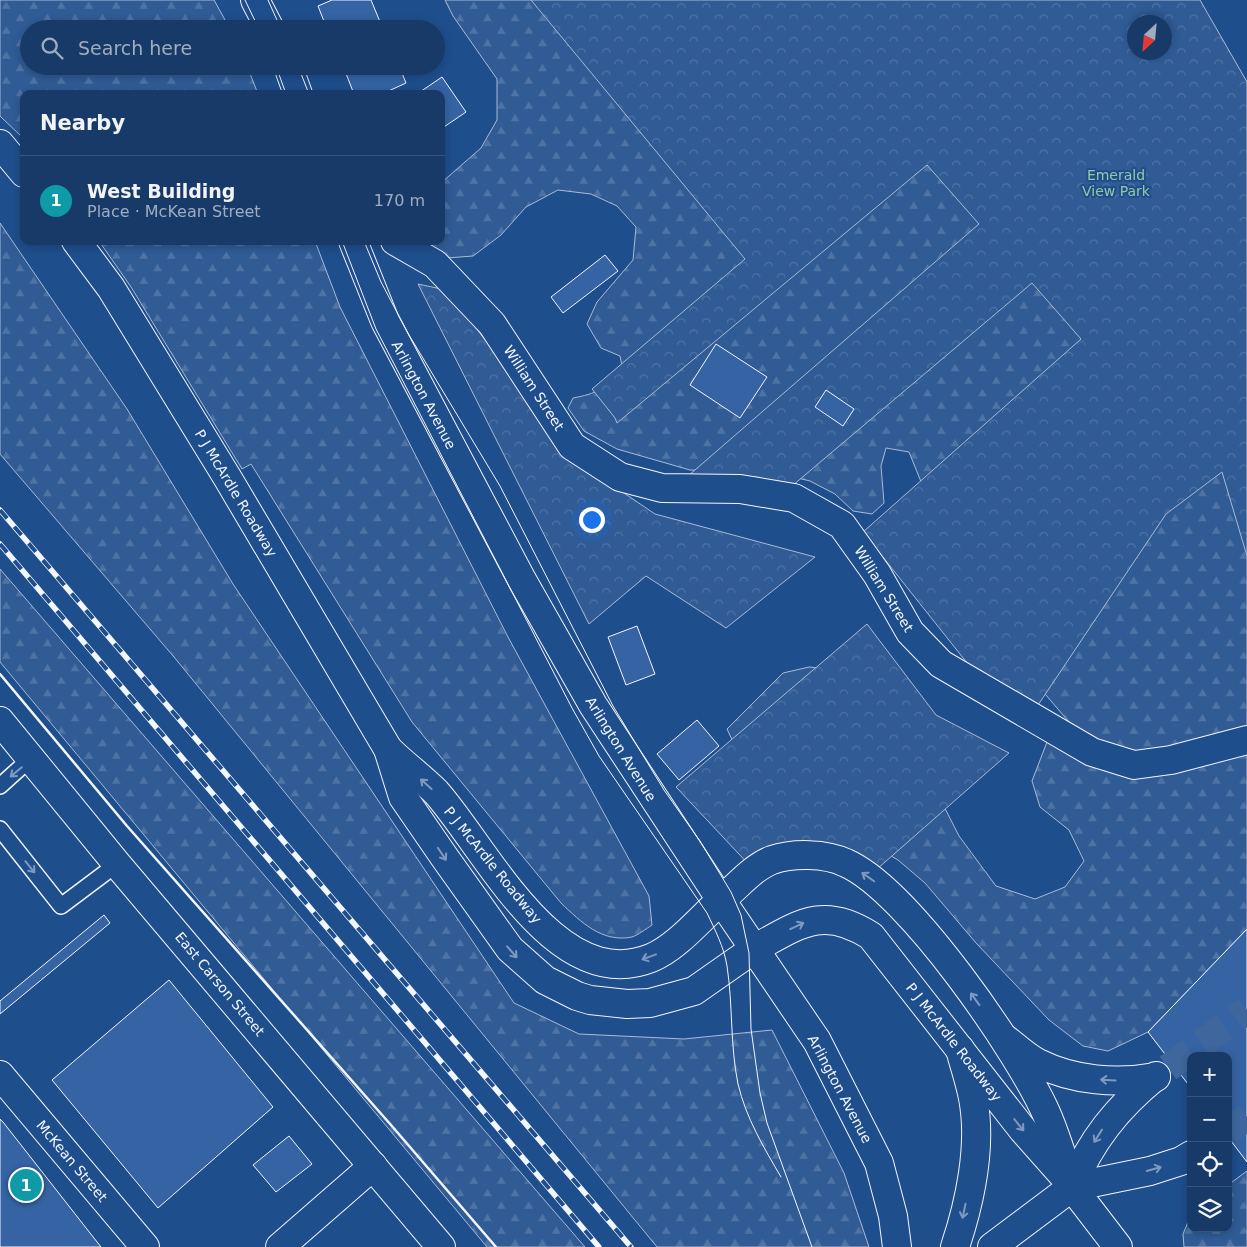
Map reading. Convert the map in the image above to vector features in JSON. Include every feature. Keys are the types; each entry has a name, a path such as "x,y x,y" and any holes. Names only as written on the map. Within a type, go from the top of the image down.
{"main road":[{"path":"255,0 265,20"},
{"path":"291,75 297,90"},
{"path":"0,144 20,168"},
{"name":"P J McArdle Roadway","path":"79,245 111,288 227,477 388,749 403,797 510,949 545,980 590,1000 627,1004 665,1000 694,991 754,949 811,920 826,918 851,924 872,936 1023,1130 1072,1187 1118,1247"},
{"name":"Arlington Avenue","path":"355,245 385,321 522,580 593,705 816,1041 879,1163 894,1216 897,1247"},
{"name":"William Street","path":"403,245 434,264 492,324 572,446 620,477 662,488 740,488 794,498 842,525 877,574 910,632 941,664 1092,752 1134,765 1171,760 1247,740"},
{"name":"East Carson Street","path":"0,720 117,864 441,1247"},
{"name":"P J McArdle Roadway","path":"388,749 435,792 522,905 549,934 571,950 613,962 639,961 662,952 763,864 773,860 804,855 846,863 876,883 900,905 948,961 1004,1038"},
{"path":"1004,1038 1037,1063 1068,1074 1100,1080 1131,1081 1162,1072 1130,1097 1101,1130 1083,1161 1072,1187"},
{"path":"1004,1038 1047,1114 1072,1187"},
{"path":"955,1247 972,1174 976,1132 973,1099 960,1049"},
{"name":"McKean Street","path":"0,1075 145,1247"},
{"path":"1001,1241 1072,1187 1150,1171 1187,1157"},
{"path":"280,1247 373,1166"}],"lane":[{"path":"0,786 31,758"},
{"path":"0,829 62,906 117,864"}],"green space":[{"path":"0,0 214,0 225,20 20,20 20,75 251,75 256,90 20,90 20,135 0,116"},
{"path":"445,0 1196,0 1247,82 1247,929 1148,1032 1108,1051 1083,1046 1049,1020 976,943 925,883 898,860 854,835 742,761 727,729 783,673 809,667 850,671 926,771 959,836 996,886 1035,899 1065,887 1084,861 1069,830 1040,807 1032,781 1047,742 1069,722 1028,674 930,504 909,452 886,448 881,466 884,503 872,514 853,511 835,494 810,481 777,473 690,470 617,449 584,431 568,408 573,398 607,386 623,371 620,356 601,348 587,324 597,302 633,260 636,227 617,206 591,194 558,190 526,207 501,235 473,256 447,258 427,245 445,245 445,180 481,148 497,120 497,79 453,16"},
{"name":"Emerald View Park","path":"531,0 1200,0 1247,82 1247,556 1222,472 1166,514 1034,711 983,683 863,532 1081,339 1032,283 779,497 688,476 979,224 927,165 617,423 592,389 745,259"},
{"path":"0,223 127,409 233,584 514,1003 579,1034 684,1039 772,1030 844,1173 869,1247 657,1247 174,657 0,454"},
{"path":"102,245 317,245 340,307 508,637 649,896 652,925 632,937 621,938 602,934 584,924 561,903 412,722 251,464 242,469 131,287"},
{"path":"418,284 446,290 568,445 593,472 655,514 815,557 726,628 646,576 589,624"},
{"path":"0,569 585,1247 487,1247 0,662"},
{"path":"867,624 936,715 1009,753 868,877 815,864 753,869 676,787"},
{"path":"1247,1171 1247,1247 1184,1247 1183,1234 1187,1224 1187,1232 1232,1232 1232,1182"}],"building":[{"path":"332,0 371,0 379,20 323,20 318,6"},
{"path":"347,75 403,75 406,83 391,90 352,90"},
{"path":"442,77 466,112 445,126 445,90 423,90"},
{"path":"605,255 618,271 563,313 551,297"},
{"path":"716,344 767,377 740,418 690,385"},
{"path":"826,390 854,409 843,426 815,407"},
{"path":"637,626 655,674 626,685 608,637"},
{"path":"697,720 719,746 679,780 657,754"},
{"path":"104,915 110,923 0,1014 0,1001"},
{"path":"1247,929 1247,1162 1232,1142 1232,1052 1187,1052 1187,1083 1148,1032"},
{"path":"169,980 273,1107 158,1208 52,1080"},
{"path":"0,1119 3,1122 101,1247 0,1247"},
{"path":"289,1136 312,1164 276,1192 253,1165"}],"tunnel":[{"path":"1168,1068 1247,1010"},
{"path":"1232,1127 1247,1117"}],"tram line":[{"path":"245,0 255,20"},
{"path":"268,0 277,20"},
{"path":"279,75 285,90"},
{"path":"302,75 307,90"},
{"path":"344,245 376,329 572,708 599,756 707,913 726,959 735,1069 741,1097 762,1144 781,1177"},
{"path":"366,245 381,282 409,335 500,486 613,706 664,790 700,841 731,892 741,915 749,953 751,1029 760,1093 767,1123 812,1247"}],"railway":[{"path":"0,510 631,1247"},
{"path":"0,544 599,1247"}],"wall":[{"path":"0,674 127,826 496,1247"}],"place":[{"name":"West Building","path":"26,1185"}]}
